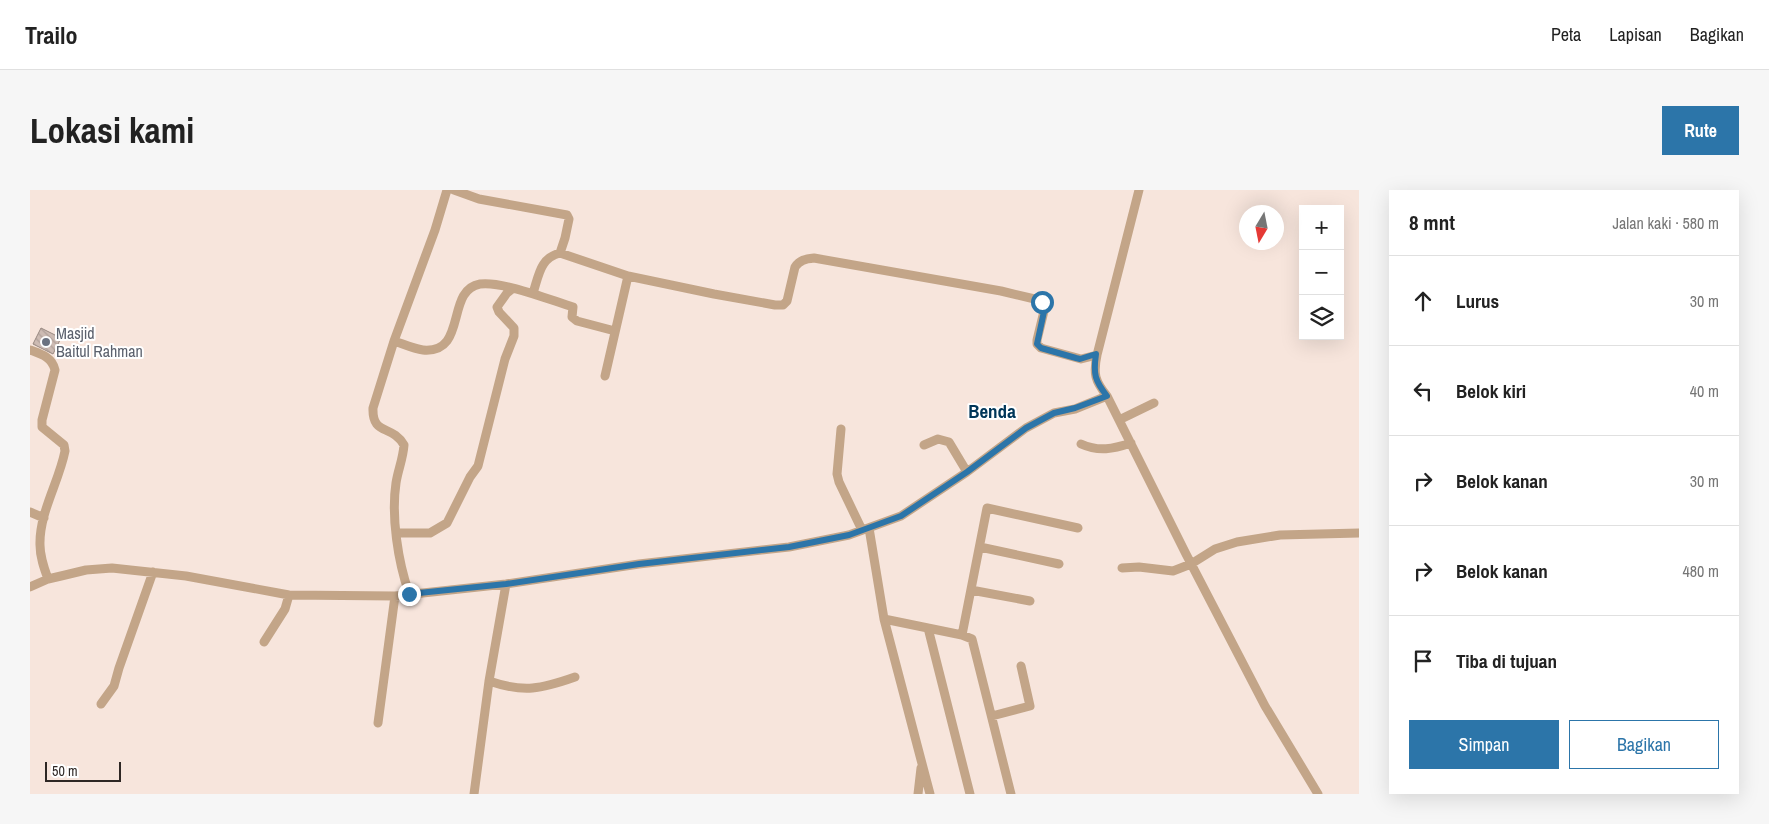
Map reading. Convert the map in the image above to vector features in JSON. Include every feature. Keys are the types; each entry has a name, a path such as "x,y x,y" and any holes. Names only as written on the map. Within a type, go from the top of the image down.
{"street":[{"path":"409,594 400,562 396,533 396,484 404,445 395,435 376,424 373,419 373,408 394,341 435,230 447,190"},
{"path":"454,190 479,199 567,216 569,218 560,253"},
{"path":"1139,190 1096,354 1094,371 1098,384 1120,420 1191,564 1265,706 1318,794"},
{"path":"532,293 544,261 550,256 560,253 628,276 714,294 783,305 787,301 795,267 803,260 814,258 1001,291 1039,300 1045,307 1037,340 1038,346 1044,350 1080,359 1096,354"},
{"path":"605,376 628,276"},
{"path":"394,341 423,350 438,348 446,343 453,332 458,306 468,291 478,284 489,284 532,293 573,307 572,317 577,321 615,331"},
{"path":"396,533 430,533 447,523 478,466 505,359 514,336 514,328 498,312 497,307 512,289"},
{"path":"30,350 45,356 54,366 55,370 42,420 42,427 64,445 65,452 44,518 40,543 41,560 48,579"},
{"path":"30,587 48,579 86,570 112,568 186,576 289,595 395,596 506,584 639,564 789,547 849,535 901,516 967,472 1026,428 1054,413 1075,408 1107,396"},
{"path":"1120,420 1154,403"},
{"path":"841,429 837,474 839,482 866,529 884,620 930,794"},
{"path":"924,444 938,439 949,442 967,472"},
{"path":"1081,444 1089,448 1108,450 1131,443"},
{"path":"962,635 987,508 1078,528"},
{"path":"30,512 44,518"},
{"path":"1122,568 1139,567 1173,571 1191,564 1215,549 1237,542 1280,535 1359,533"},
{"path":"980,547 1059,564"},
{"path":"101,704 114,686 153,572"},
{"path":"474,794 489,681 506,584"},
{"path":"971,590 1030,602"},
{"path":"264,642 285,609 289,595"},
{"path":"378,723 395,596"},
{"path":"884,620 962,635 972,640 1011,794"},
{"path":"928,628 970,794"},
{"path":"992,716 1030,706 1021,666"},
{"path":"489,681 503,686 532,689 547,687 575,677"},
{"path":"918,794 922,763"}],"building":[{"name":"Masjid Baitul Rahman","path":"41,328 61,338 53,354 33,344"}],"place":[{"name":"Masjid Baitul Rahman","path":"46,342"}],"district":[{"name":"Benda","path":"992,411"}],"route":[{"path":"409,594 506,584 639,564 789,547 849,535 901,516 967,472 1026,428 1054,413 1075,408 1107,396 1098,384 1094,371 1096,354 1080,359 1041,348 1037,344 1045,307 1042,302"}]}
